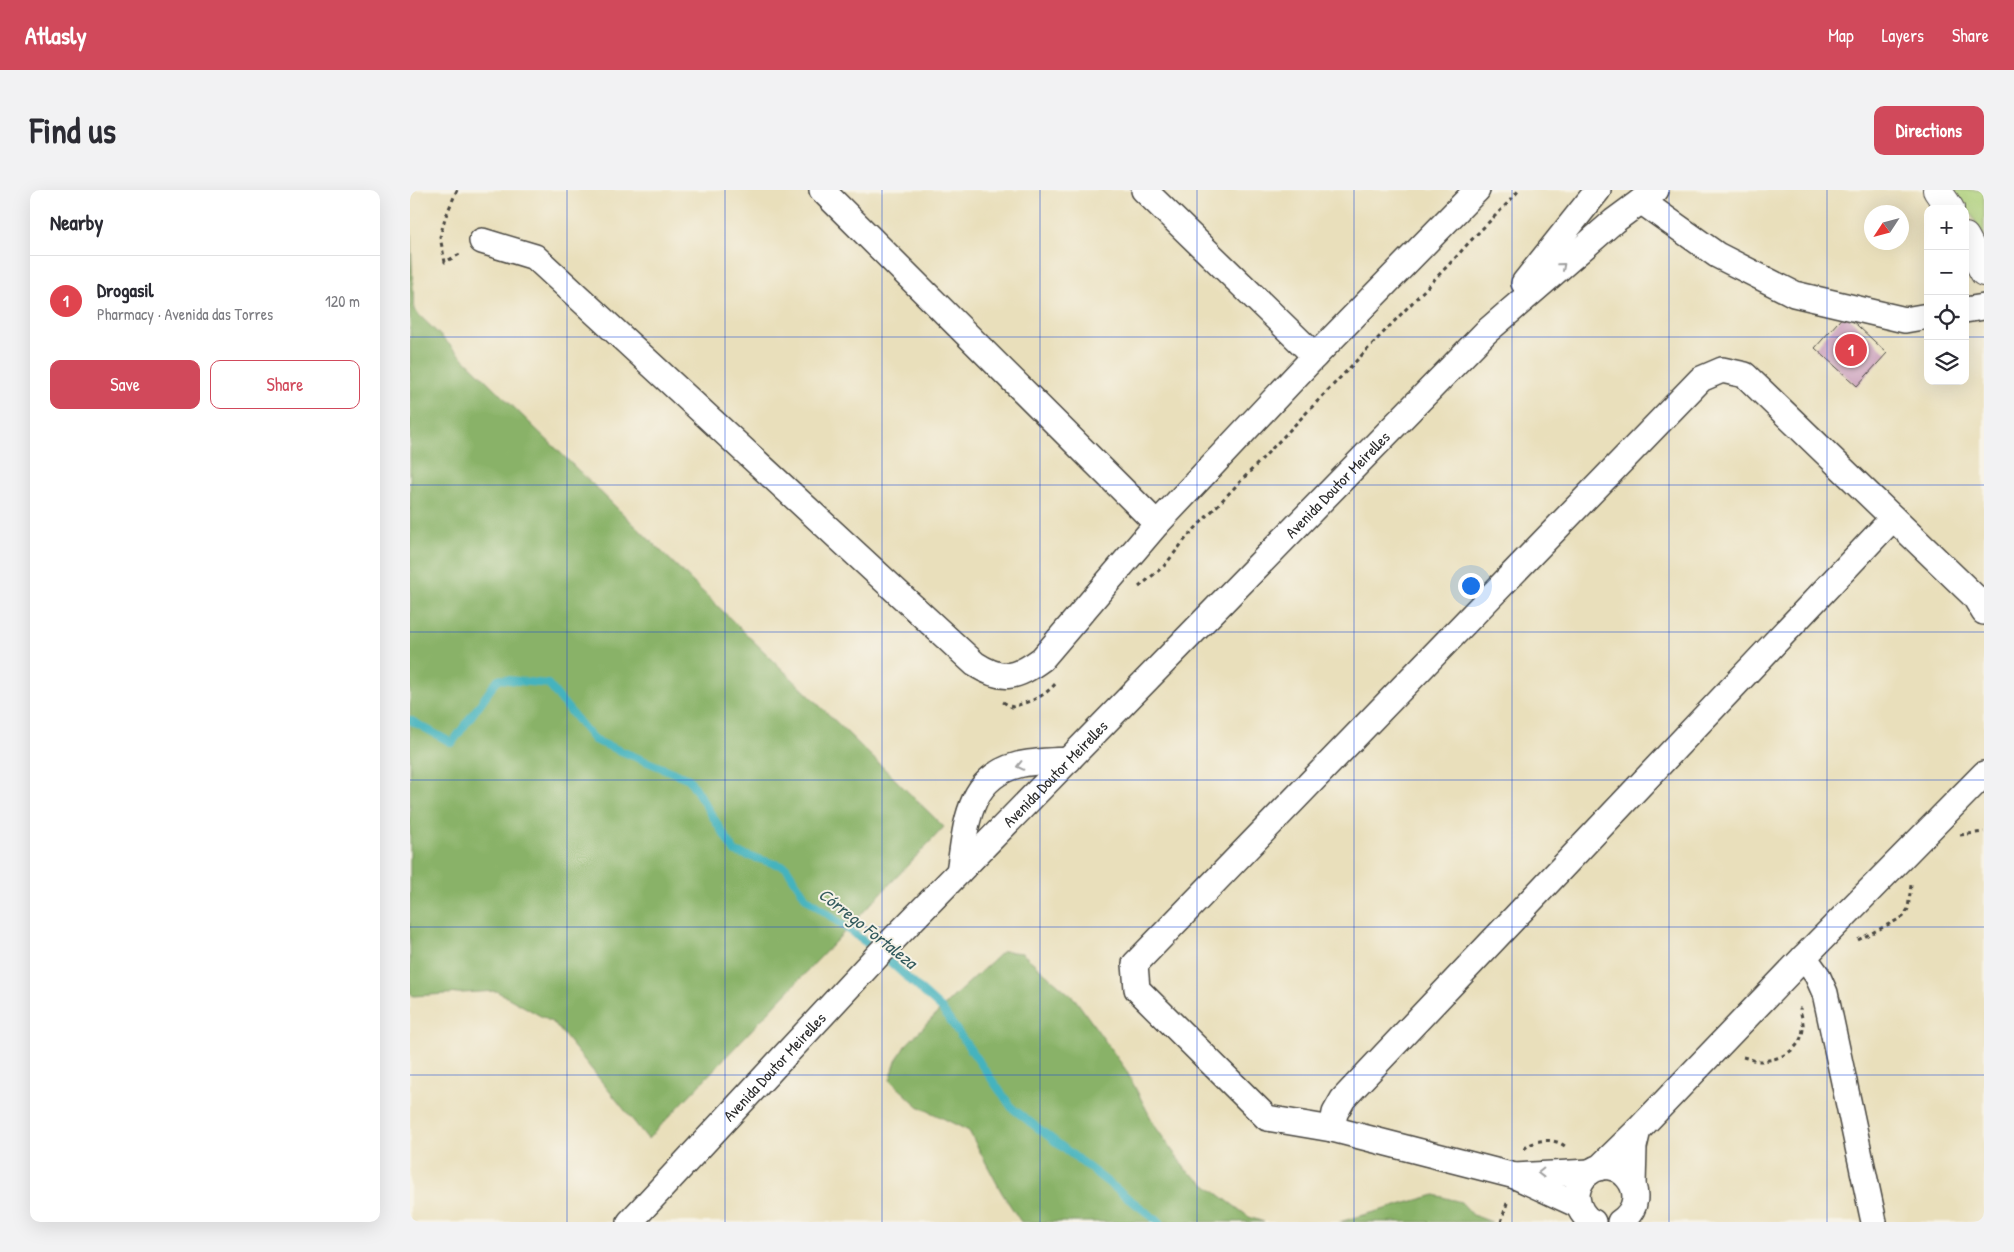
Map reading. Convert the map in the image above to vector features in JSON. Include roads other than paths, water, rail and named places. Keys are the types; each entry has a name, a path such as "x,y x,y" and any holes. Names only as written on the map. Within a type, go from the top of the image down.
{"main road":[{"path":"1937,190 1947,205"},
{"path":"1969,244 1984,272"}],"street":[{"path":"822,190 1157,524"},
{"path":"1144,190 1315,356"},
{"path":"482,240 535,257 975,664 991,674 1011,676 1026,671 1042,659 1157,524 1315,356 1477,190"},
{"name":"Avenida Doutor Meirelles","path":"1486,332 1598,190"},
{"path":"1920,190 1944,205"},
{"path":"1648,195 1717,255 1794,294 1905,320 1924,317"},
{"name":"Avenida Doutor Meirelles","path":"630,1222 880,953 1486,332 1614,220 1648,195"},
{"path":"1969,309 1984,307"},
{"path":"1586,1214 1515,1176 1332,1128 1267,1118 1137,989 1135,964 1701,379 1722,370 1745,375 1975,597 1984,612"},
{"path":"1332,1128 1335,1113 1343,1099 1893,518"},
{"path":"959,872 968,812 978,792 996,775 1018,765 1069,760"},
{"path":"1586,1214 1577,1196 1583,1179 1638,1130 1804,957 1984,774"},
{"path":"1804,957 1817,975 1825,993 1874,1222"},
{"path":"1620,1222 1632,1210 1634,1147 1638,1130"},
{"path":"1515,1176 1594,1170 1608,1167 1618,1169 1625,1174 1634,1188 1643,1222"}],"waterway":[{"name":"Córrego Fortaleza","path":"410,720 452,743 498,679 548,684 594,740 689,779 735,852 786,867 806,898 880,953 941,1008 1012,1108 1159,1222"}],"place":[{"name":"Drogasil","path":"1851,350"}]}
